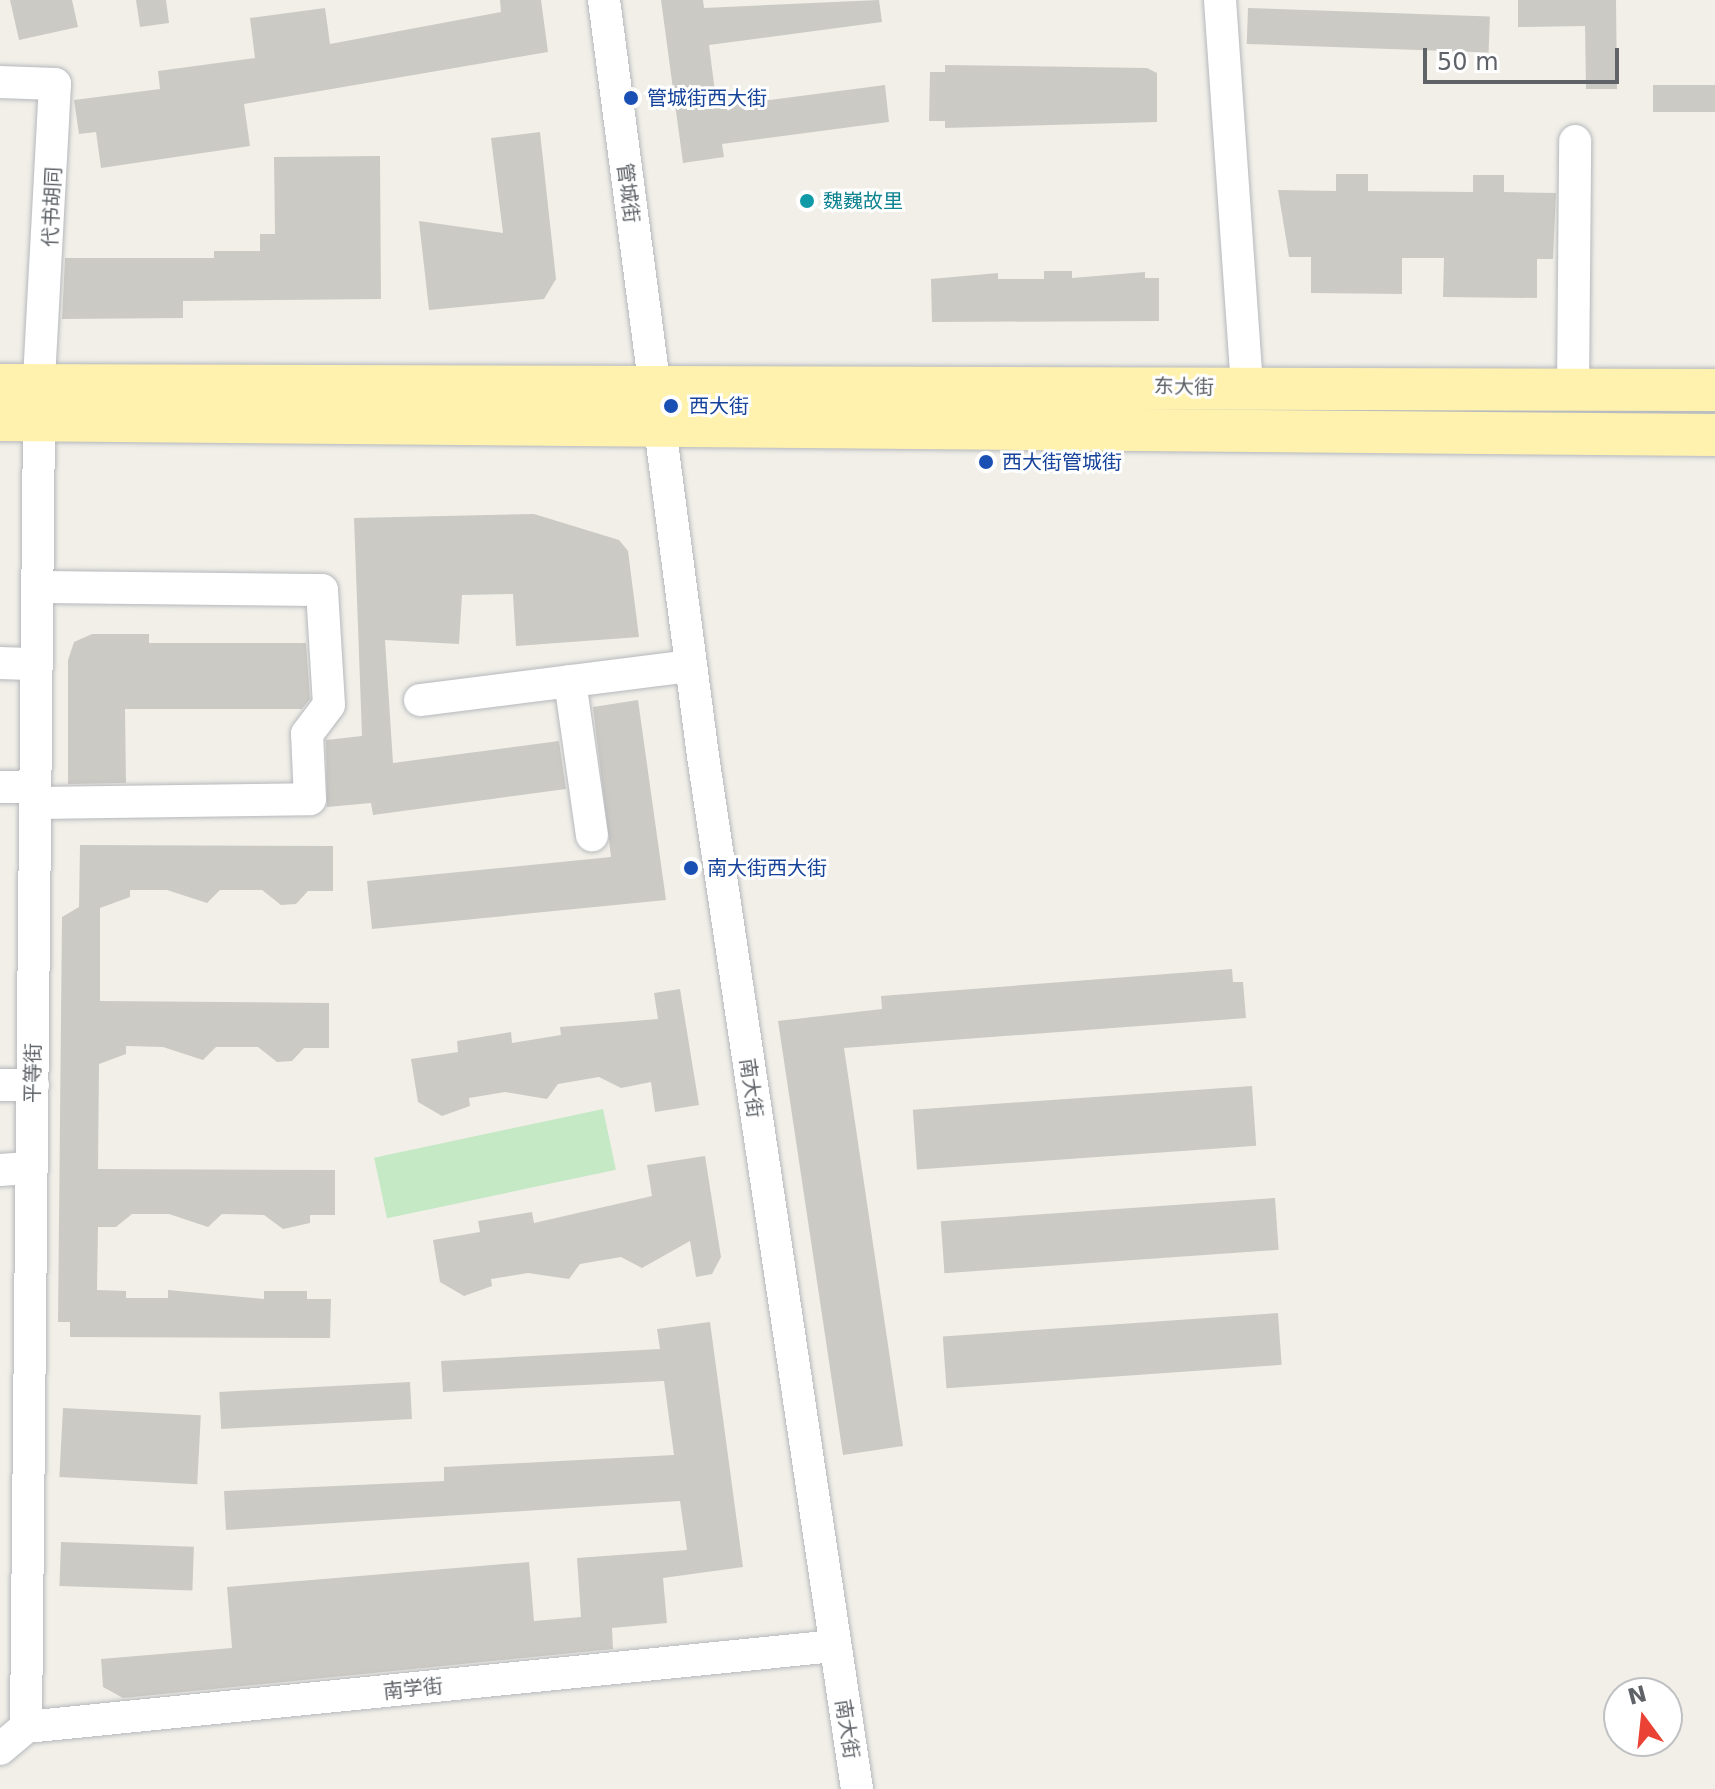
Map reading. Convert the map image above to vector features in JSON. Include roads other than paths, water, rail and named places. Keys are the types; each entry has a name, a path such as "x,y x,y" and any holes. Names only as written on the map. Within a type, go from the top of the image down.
{"main road":[{"name":"东大街","path":"656,406 1247,387 1715,390"},
{"path":"19,402 656,406 1715,435"}],"street":[{"name":"管城街","path":"604,0 656,406"},
{"path":"1220,0 1247,387"},
{"name":"代书胡同","path":"0,82 55,84 19,402"},
{"path":"1573,391 1575,141"},
{"name":"平等街","path":"19,402 37,587 32,1168 15,1351 12,1554 26,1727"},
{"name":"南大街","path":"656,406 691,666 857,1789"},
{"path":"0,787 35,795 310,799 307,734 329,705 322,590 37,587"},
{"path":"0,663 37,664"},
{"path":"420,700 691,666"},
{"path":"570,681 592,835"},
{"path":"0,1085 33,1085"},
{"path":"0,1170 32,1168"},
{"name":"南学街","path":"26,1727 834,1646"},
{"path":"0,1749 26,1727"}],"place":[{"name":"管城街西大街","path":"631,98"},
{"name":"魏巍故里","path":"807,201"},
{"name":"西大街","path":"671,406"},
{"name":"西大街管城街","path":"986,462"},
{"name":"南大街西大街","path":"691,868"}]}
